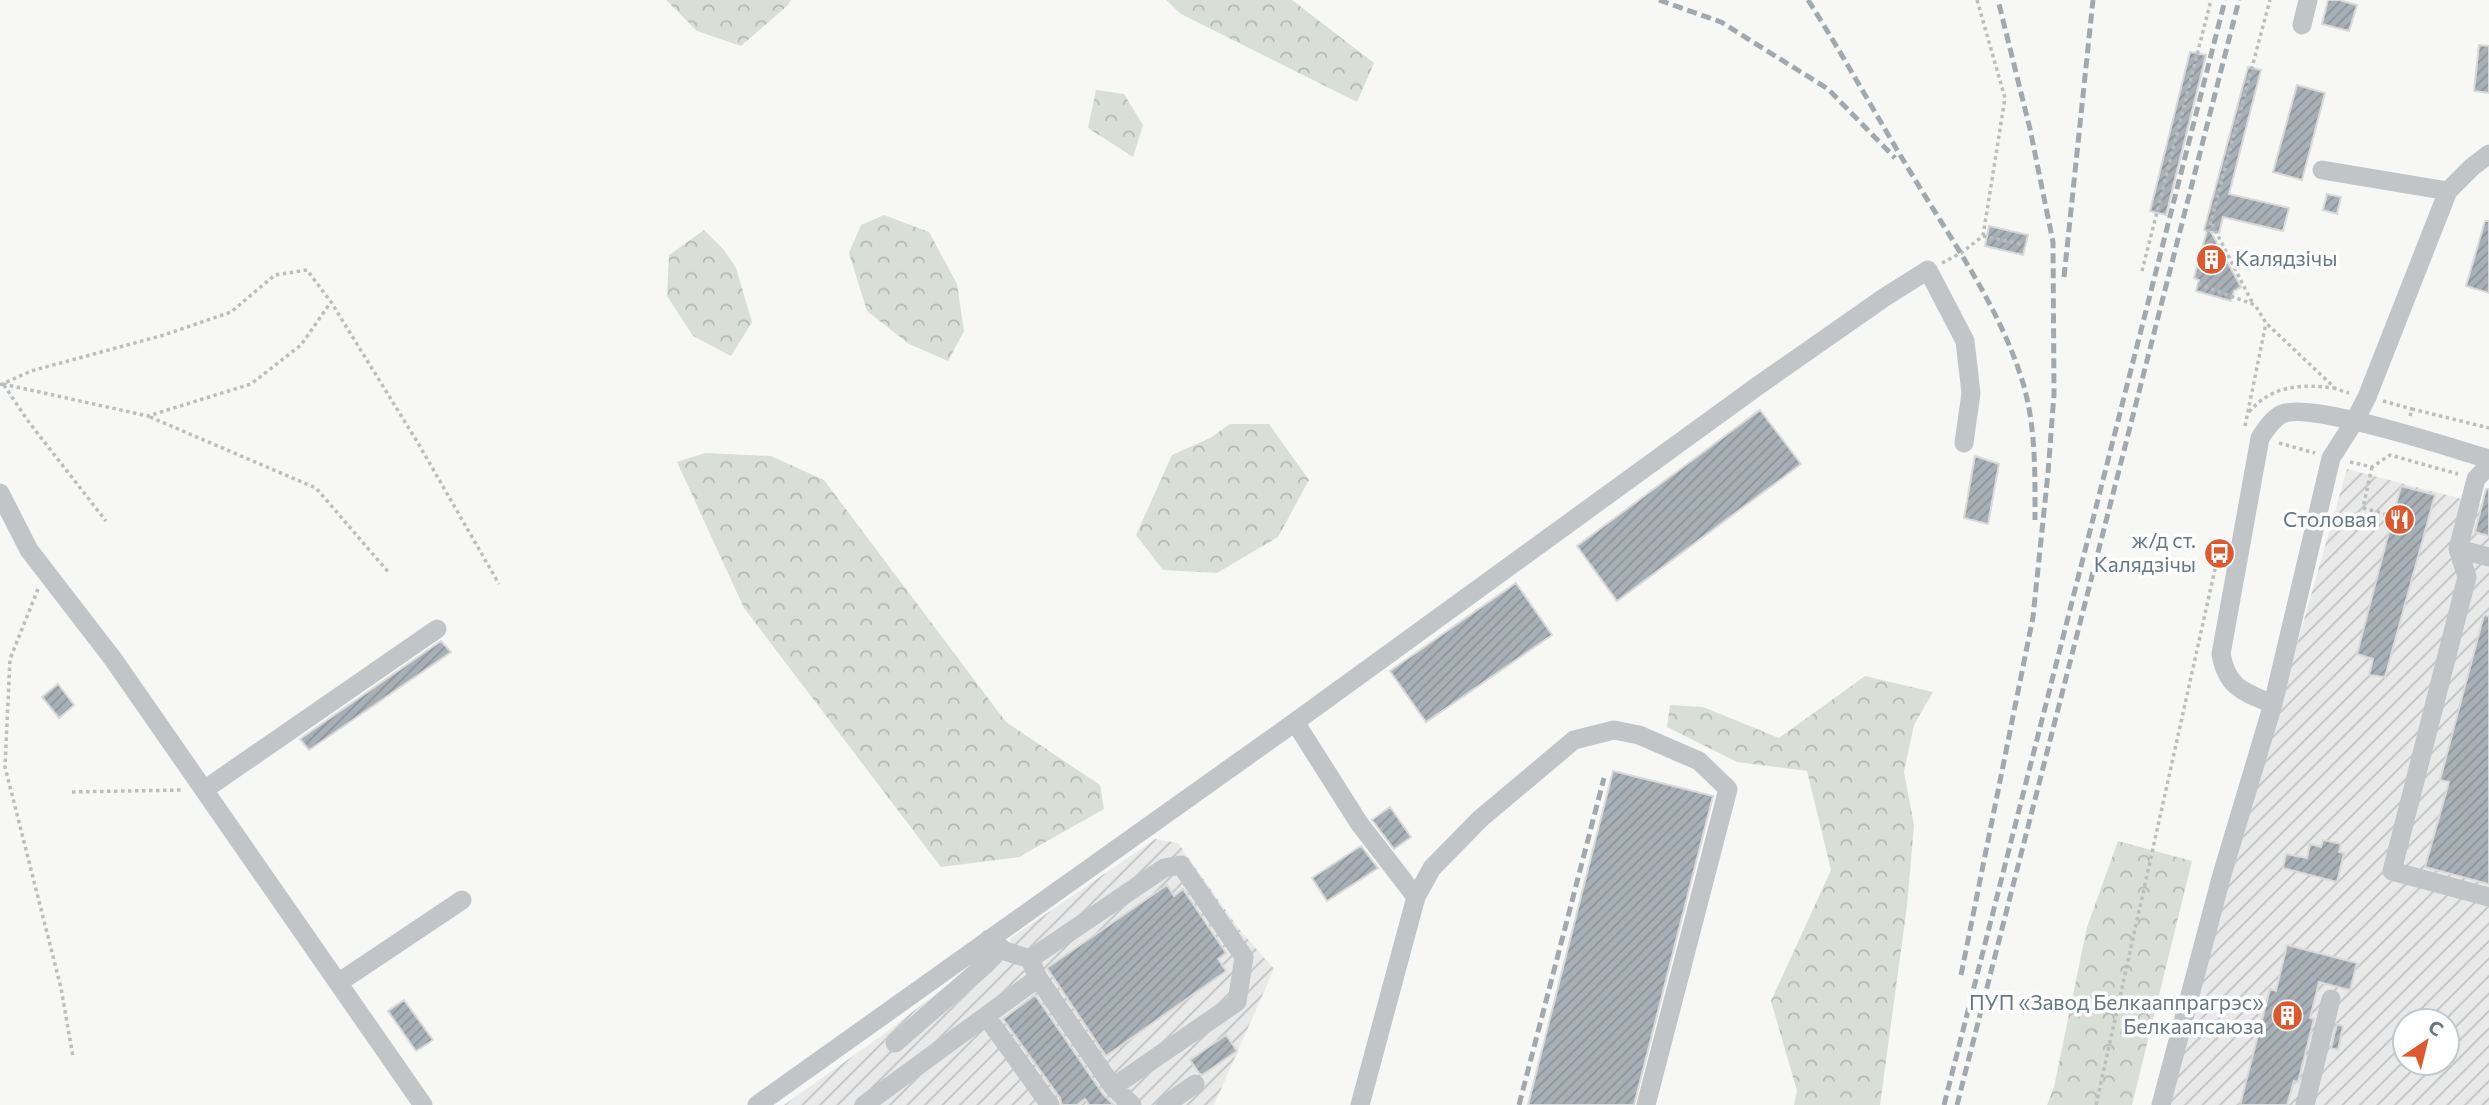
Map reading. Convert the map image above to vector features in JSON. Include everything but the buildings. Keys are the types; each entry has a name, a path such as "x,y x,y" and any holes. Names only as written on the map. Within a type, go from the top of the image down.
{"street":[{"path":"2302,25 2308,0"},
{"path":"2167,1100 2221,878 2273,704 2331,458 2367,397 2448,191 2489,154"},
{"path":"2322,170 2448,191"},
{"path":"757,1105 995,944 1759,385 1928,270 1965,341 1971,393 1964,443"},
{"path":"2273,704 2239,689 2229,680 2221,654 2260,438 2270,423 2284,413 2323,413 2489,459"},
{"path":"2483,472 2459,549 2467,576 2392,871 2489,897"},
{"path":"0,493 29,550 113,659 424,1105"},
{"path":"2459,549 2489,557"},
{"path":"204,790 437,629"},
{"path":"1295,722 1359,823 1416,897"},
{"path":"1360,1105 1416,897 1432,868 1480,819 1574,740 1614,730 1639,735 1699,761 1728,789 1646,1105"},
{"path":"1030,959 1164,867 1181,865 1244,957 1237,1002 1113,1087"},
{"path":"338,983 462,900"},
{"path":"995,944 1030,959 1038,978 1113,1087 1132,1105"},
{"path":"895,1043 995,944"},
{"path":"864,1105 1038,978"},
{"path":"2305,1105 2331,999"},
{"path":"986,1017 1050,1105"},
{"path":"1165,1105 1195,1084"}],"path":[{"path":"1928,270 1961,253 1983,236 2005,98 1977,0"},
{"path":"2142,271 2211,0"},
{"path":"2208,232 2270,0"},
{"path":"2211,222 2266,323 2336,388 2412,408"},
{"path":"1983,236 2025,245"},
{"path":"1,384 31,371 164,335 231,312 275,275 307,270 331,302 418,443 499,583"},
{"path":"2198,284 2254,304"},
{"path":"148,416 250,384 301,345 331,302"},
{"path":"2266,323 2243,434 2372,467"},
{"path":"1,384 148,416 316,488 390,574"},
{"path":"1,384 106,521"},
{"path":"2393,516 2363,508 2372,467 2390,455 2483,472"},
{"path":"2096,1105 2219,553"},
{"path":"45,571 10,659 5,767 61,988 72,1058"},
{"path":"72,792 204,790"}],"shaded area":[{"path":"2347,469 2489,506 2489,1105 2166,1105"},
{"path":"1155,839 1178,843 1239,929 1274,969 1214,1105 784,1105 884,1034 979,960 1005,951 1011,938"}],"green space":[{"path":"666,0 791,0 741,46 697,31"},
{"path":"1166,0 1292,0 1374,63 1357,102 1181,14"},
{"path":"1096,90 1124,94 1143,125 1133,157 1088,128"},
{"path":"884,215 929,232 957,284 964,331 948,361 909,344 867,311 849,253 861,225"},
{"path":"704,230 724,250 736,268 752,322 731,356 693,336 667,296 669,255"},
{"path":"1230,424 1269,424 1309,480 1278,537 1217,573 1163,570 1136,535 1172,455 1210,438"},
{"path":"705,453 771,456 824,480 1006,722 1100,785 1104,809 1019,857 941,867 744,608 677,462"},
{"path":"1865,676 1933,692 1914,725 1904,772 1914,825 1907,906 1880,1105 1794,1105 1797,1091 1771,1001 1831,870 1807,771 1737,762 1667,727 1670,705 1703,707 1779,738"},
{"path":"2118,841 2192,861 2132,1105 2047,1105 2054,1087 2087,927"}],"railway":[{"path":"1659,0 1721,22 1828,89 1895,158"},
{"path":"1808,0 1975,277 2002,329 2023,383 2030,416 2034,451 2035,520"},
{"path":"1961,975 2033,617 2054,394 2053,242 2030,129 1998,0"},
{"path":"2064,277 2093,0"},
{"path":"1944,1105 2225,0"},
{"path":"1957,1105 2239,0"},
{"path":"1519,1105 1604,778"}],"place":[{"name":"Калядзічы","path":"2212,259"},
{"name":"Столовая","path":"2400,520"},
{"name":"ж/д ст. Калядзічы","path":"2219,553"},
{"name":"ПУП «Завод Белкааппрагрэс» Белкаапсаюза","path":"2287,1015"}]}
